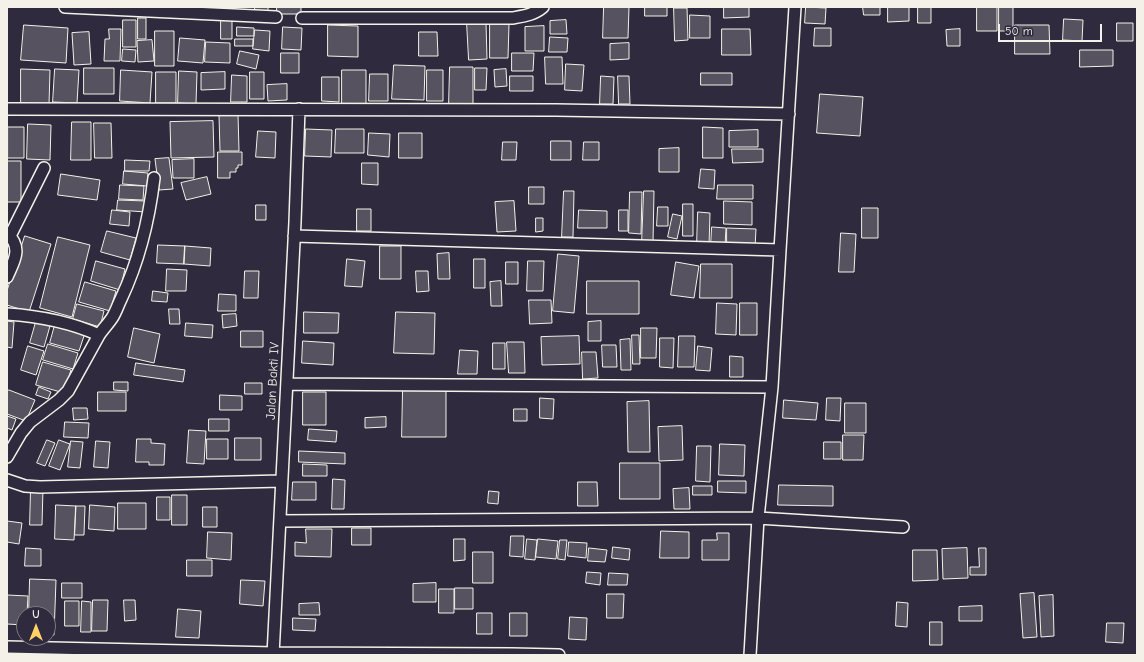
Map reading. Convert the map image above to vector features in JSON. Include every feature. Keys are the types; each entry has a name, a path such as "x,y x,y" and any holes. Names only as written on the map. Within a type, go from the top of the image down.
{"street":[{"path":"65,7 276,17"},
{"path":"302,18 512,18 535,13 542,7"},
{"path":"750,655 758,518 772,386 795,7"},
{"path":"7,109 556,110 789,114"},
{"name":"Jalan Bakti IV","path":"274,654 299,109"},
{"path":"7,277 16,256 16,247 8,235 44,168"},
{"path":"7,457 21,432 30,422 59,400 68,391 99,335 112,318 128,285 147,226 154,178"},
{"path":"294,236 780,250"},
{"path":"7,314 45,318 88,330 99,335"},
{"path":"287,384 772,386"},
{"path":"7,480 25,486 40,487 55,485 281,481"},
{"path":"280,521 758,518 903,527"},
{"path":"7,647 274,654 559,655"}],"building":[{"path":"255,7 268,7 268,12 255,12"},
{"path":"277,7 301,7 301,14 277,14"},
{"path":"604,7 629,7 628,38 603,38"},
{"path":"645,7 667,7 667,16 645,16"},
{"path":"724,7 749,7 749,17 724,18"},
{"path":"806,7 826,8 825,24 805,23"},
{"path":"863,7 880,7 880,15 864,15"},
{"path":"888,7 909,7 909,21 888,22"},
{"path":"918,7 931,7 931,23 918,23"},
{"path":"977,7 997,7 997,31 977,31"},
{"path":"999,7 1013,7 1013,31 999,31"},
{"path":"674,8 687,8 688,40 675,41"},
{"path":"690,15 710,16 710,38 690,38"},
{"path":"221,17 232,17 232,39 221,39"},
{"path":"138,18 146,18 146,39 138,39"},
{"path":"1064,19 1083,20 1082,41 1063,40"},
{"path":"123,20 136,20 136,47 123,47"},
{"path":"566,20 567,34 550,34 550,21"},
{"path":"467,23 486,23 487,59 469,60"},
{"path":"490,23 509,24 508,58 490,58"},
{"path":"1117,23 1133,23 1133,41 1117,41"},
{"path":"24,25 68,28 66,63 21,60"},
{"path":"328,25 358,26 358,57 328,56"},
{"path":"1015,25 1049,25 1050,54 1015,54"},
{"path":"544,26 544,51 525,51 525,27"},
{"path":"237,27 254,28 254,36 237,36"},
{"path":"283,27 302,28 301,50 282,49"},
{"path":"815,28 831,28 831,46 814,46"},
{"path":"109,29 121,29 120,61 104,61 105,39 109,39"},
{"path":"722,29 750,29 751,55 722,55"},
{"path":"960,29 960,46 947,46 946,30"},
{"path":"255,30 270,31 269,51 253,49"},
{"path":"155,31 174,31 174,66 155,66"},
{"path":"89,32 91,64 74,65 72,33"},
{"path":"419,32 437,32 438,56 419,56"},
{"path":"550,37 568,38 567,52 549,52"},
{"path":"180,38 205,40 203,63 178,61"},
{"path":"235,39 253,39 253,46 235,46"},
{"path":"152,40 154,61 138,62 137,41"},
{"path":"206,42 230,43 230,63 205,62"},
{"path":"629,43 629,59 610,60 610,44"},
{"path":"123,49 136,50 135,62 122,61"},
{"path":"1080,50 1113,50 1113,66 1080,67"},
{"path":"240,51 259,55 256,69 237,64"},
{"path":"281,53 299,53 299,73 281,73"},
{"path":"512,53 534,53 533,71 512,71"},
{"path":"545,57 562,57 563,84 546,84"},
{"path":"566,64 584,65 582,91 565,90"},
{"path":"394,65 425,66 424,100 392,99"},
{"path":"450,67 473,67 473,104 449,104"},
{"path":"84,68 114,68 114,94 84,94"},
{"path":"475,68 487,68 486,90 475,90"},
{"path":"21,69 50,70 49,105 21,105"},
{"path":"55,69 79,70 77,103 53,102"},
{"path":"506,69 507,86 495,87 494,70"},
{"path":"121,70 152,72 150,103 120,101"},
{"path":"342,70 366,70 366,104 342,104"},
{"path":"427,70 443,70 443,101 427,101"},
{"path":"179,71 197,72 196,104 178,103"},
{"path":"156,72 176,72 176,103 156,103"},
{"path":"225,72 225,89 201,90 201,73"},
{"path":"250,72 264,72 264,99 250,99"},
{"path":"701,73 732,73 732,85 701,85"},
{"path":"370,74 388,74 388,101 369,101"},
{"path":"232,75 247,76 247,102 231,102"},
{"path":"510,76 533,76 533,91 510,91"},
{"path":"601,76 614,77 613,104 600,104"},
{"path":"618,76 629,76 630,104 619,104"},
{"path":"322,77 339,77 339,102 322,101"},
{"path":"287,84 287,100 268,101 267,85"},
{"path":"820,94 863,97 860,136 817,133"},
{"path":"238,114 239,151 220,151 219,115"},
{"path":"213,121 214,157 171,158 170,122"},
{"path":"72,122 91,122 91,160 71,160"},
{"path":"94,123 111,123 112,158 95,158"},
{"path":"28,124 51,125 50,160 27,159"},
{"path":"8,127 24,127 24,158 8,158"},
{"path":"703,127 723,128 723,158 703,158"},
{"path":"306,129 332,130 331,157 305,156"},
{"path":"336,129 364,129 364,153 335,153"},
{"path":"758,130 758,147 729,147 729,131"},
{"path":"258,131 276,132 275,158 256,157"},
{"path":"369,133 390,134 389,157 368,155"},
{"path":"399,133 422,133 422,158 399,158"},
{"path":"551,141 571,141 571,160 551,160"},
{"path":"503,142 517,142 516,160 502,160"},
{"path":"584,142 599,142 599,160 583,160"},
{"path":"679,148 679,172 659,172 659,149"},
{"path":"732,149 763,149 763,162 733,163"},
{"path":"218,152 242,152 242,165 238,165 236,172 230,172 230,178 218,178"},
{"path":"169,158 173,189 159,190 155,159"},
{"path":"194,159 194,178 173,178 172,160"},
{"path":"125,160 150,161 149,171 125,171"},
{"path":"7,161 21,161 21,202 7,202"},
{"path":"362,163 378,163 378,185 362,184"},
{"path":"701,169 715,170 714,189 699,188"},
{"path":"124,171 148,173 147,186 123,184"},
{"path":"61,174 100,180 97,200 58,195"},
{"path":"207,177 211,194 186,200 181,183"},
{"path":"120,185 144,186 143,200 119,199"},
{"path":"718,185 753,185 753,199 717,199"},
{"path":"529,187 544,187 544,204 529,204"},
{"path":"564,191 574,191 573,237 562,237"},
{"path":"644,191 654,191 653,243 642,243"},
{"path":"630,192 642,192 641,234 629,233"},
{"path":"118,200 146,201 146,212 117,210"},
{"path":"514,201 516,231 497,232 495,202"},
{"path":"724,201 752,202 752,225 724,224"},
{"path":"683,204 693,204 693,236 683,236"},
{"path":"256,205 266,205 266,220 256,220"},
{"path":"658,207 668,207 668,226 657,226"},
{"path":"862,208 878,208 878,238 862,238"},
{"path":"357,209 371,209 371,231 357,231"},
{"path":"112,210 130,212 129,226 110,224"},
{"path":"579,210 607,211 607,228 578,228"},
{"path":"619,210 628,210 628,231 619,231"},
{"path":"698,212 710,213 709,246 697,245"},
{"path":"673,214 682,216 677,239 668,237"},
{"path":"536,218 543,218 543,231 536,232"},
{"path":"712,227 726,228 725,246 711,246"},
{"path":"727,228 756,229 755,248 727,247"},
{"path":"107,231 136,238 130,260 101,252"},
{"path":"841,233 856,234 854,272 839,272"},
{"path":"25,236 51,244 29,312 7,305 7,291"},
{"path":"58,237 90,245 72,317 40,308"},
{"path":"158,245 185,246 184,264 157,263"},
{"path":"185,246 211,248 210,266 184,264"},
{"path":"380,246 401,246 401,279 380,279"},
{"path":"449,253 450,279 438,279 437,254"},
{"path":"558,254 579,256 574,313 553,311"},
{"path":"347,259 365,261 362,287 345,286"},
{"path":"474,259 485,259 485,288 474,288"},
{"path":"96,261 125,269 120,290 91,281"},
{"path":"528,261 544,261 543,291 527,291"},
{"path":"506,262 518,262 518,284 506,284"},
{"path":"676,262 699,266 694,298 671,295"},
{"path":"701,264 732,264 732,298 700,298"},
{"path":"167,269 187,270 186,291 166,291"},
{"path":"245,271 259,271 258,298 244,298"},
{"path":"416,271 428,271 429,291 417,292"},
{"path":"501,281 502,306 491,306 490,282"},
{"path":"587,281 639,281 639,314 587,314"},
{"path":"85,282 116,291 110,311 79,302"},
{"path":"153,291 168,293 167,302 152,301"},
{"path":"219,294 236,295 236,311 218,311"},
{"path":"529,300 551,300 552,323 530,324"},
{"path":"717,303 737,304 736,335 716,334"},
{"path":"740,303 757,303 757,335 740,335"},
{"path":"77,304 104,311 100,327 73,319"},
{"path":"169,309 179,309 180,324 170,324"},
{"path":"304,312 339,313 338,333 304,333"},
{"path":"396,312 435,313 434,354 394,353"},
{"path":"236,314 237,326 223,328 222,315"},
{"path":"7,321 14,322 12,348 7,347"},
{"path":"601,321 601,341 588,341 588,322"},
{"path":"36,322 50,326 44,347 30,343"},
{"path":"186,323 213,325 212,338 185,336"},
{"path":"55,325 85,333 79,351 50,343"},
{"path":"134,328 160,334 154,363 128,357"},
{"path":"641,328 657,328 656,358 641,358"},
{"path":"241,331 263,331 263,347 241,347"},
{"path":"632,335 639,335 640,364 633,364"},
{"path":"579,336 580,364 542,365 541,337"},
{"path":"679,336 695,336 694,367 678,367"},
{"path":"660,338 674,338 673,368 660,367"},
{"path":"630,339 631,370 621,370 620,340"},
{"path":"303,341 334,343 333,365 302,363"},
{"path":"507,342 524,342 525,373 509,373"},
{"path":"493,343 505,343 505,369 493,369"},
{"path":"48,344 78,353 73,369 43,360"},
{"path":"602,345 616,345 617,367 603,367"},
{"path":"28,346 44,351 36,375 21,370"},
{"path":"698,346 712,348 710,371 696,370"},
{"path":"460,350 478,351 477,374 458,374"},
{"path":"582,352 596,352 598,378 583,379"},
{"path":"730,356 743,357 743,377 730,377"},
{"path":"43,362 71,370 64,393 36,385"},
{"path":"136,363 185,370 183,382 134,375"},
{"path":"114,382 128,382 128,391 114,390"},
{"path":"245,383 262,383 262,394 245,394"},
{"path":"39,387 51,392 48,399 36,395"},
{"path":"403,388 446,389 446,437 402,437"},
{"path":"9,390 35,400 26,421 7,414 7,392"},
{"path":"98,392 126,392 126,411 98,411"},
{"path":"303,392 326,392 326,425 303,425"},
{"path":"220,395 242,396 242,410 220,410"},
{"path":"540,398 554,399 553,419 540,418"},
{"path":"827,398 841,398 840,421 826,420"},
{"path":"784,400 818,403 816,420 783,418"},
{"path":"649,401 650,452 628,452 627,402"},
{"path":"845,403 866,403 866,433 845,433"},
{"path":"73,408 87,408 88,419 74,420"},
{"path":"514,409 527,409 527,421 514,421"},
{"path":"7,416 16,419 12,430 7,428"},
{"path":"386,417 386,427 365,428 365,418"},
{"path":"209,419 229,419 229,431 209,431"},
{"path":"65,422 89,423 88,438 64,437"},
{"path":"682,426 683,460 659,461 658,427"},
{"path":"309,429 337,431 336,442 308,440"},
{"path":"189,430 206,431 204,464 187,463"},
{"path":"843,435 864,435 863,460 843,460"},
{"path":"235,438 261,438 261,460 235,460"},
{"path":"137,439 151,439 151,443 165,444 164,465 149,465 149,462 136,462"},
{"path":"207,439 228,439 228,459 207,459"},
{"path":"47,440 55,443 45,466 37,463"},
{"path":"59,440 70,444 60,470 49,466"},
{"path":"71,441 83,442 80,468 68,467"},
{"path":"96,441 110,442 108,468 94,467"},
{"path":"824,442 841,442 841,459 824,459"},
{"path":"720,444 745,445 744,476 719,475"},
{"path":"697,446 711,446 710,482 696,481"},
{"path":"299,451 345,453 345,464 299,462"},
{"path":"620,463 660,463 660,499 620,499"},
{"path":"303,464 327,465 327,476 303,476"},
{"path":"333,479 345,480 344,509 332,509"},
{"path":"718,481 746,481 746,493 718,492"},
{"path":"293,482 316,482 316,500 292,500"},
{"path":"578,482 597,482 598,506 578,506"},
{"path":"779,485 833,486 833,506 778,505"},
{"path":"693,486 712,486 712,495 693,495"},
{"path":"31,488 43,488 42,525 30,525"},
{"path":"689,488 690,509 674,509 673,489"},
{"path":"489,491 499,492 498,504 488,503"},
{"path":"172,495 187,495 187,525 172,525"},
{"path":"157,497 170,497 170,520 157,520"},
{"path":"118,503 146,503 146,529 118,529"},
{"path":"56,505 76,506 74,540 55,539"},
{"path":"90,505 115,507 114,531 89,529"},
{"path":"76,506 85,506 84,535 75,535"},
{"path":"203,507 217,507 217,527 203,527"},
{"path":"7,521 22,523 19,544 7,542"},
{"path":"352,528 371,528 371,545 352,545"},
{"path":"306,529 332,529 331,557 295,556 295,542 306,543"},
{"path":"661,531 689,532 689,558 660,558"},
{"path":"208,532 232,533 231,560 207,558"},
{"path":"717,533 729,533 729,560 702,560 702,540 717,540"},
{"path":"511,536 524,536 523,557 510,556"},
{"path":"454,539 465,539 465,560 454,561"},
{"path":"527,539 537,540 535,560 525,559"},
{"path":"538,539 558,541 556,559 536,557"},
{"path":"560,540 567,540 565,560 558,559"},
{"path":"569,542 587,543 586,558 568,556"},
{"path":"613,547 630,549 629,560 612,558"},
{"path":"26,548 41,549 41,566 25,566"},
{"path":"589,548 607,550 605,562 588,561"},
{"path":"967,548 968,578 943,579 942,549"},
{"path":"979,548 986,548 986,575 970,575 970,567 979,567"},
{"path":"913,550 937,550 938,580 913,581"},
{"path":"473,552 493,552 493,583 473,583"},
{"path":"187,560 212,560 212,576 187,576"},
{"path":"587,572 601,573 600,585 586,583"},
{"path":"609,573 628,574 627,585 608,585"},
{"path":"30,579 56,580 55,606 29,606"},
{"path":"241,580 265,581 263,606 240,604"},
{"path":"62,583 82,583 82,598 62,598"},
{"path":"436,583 436,602 413,602 413,584"},
{"path":"455,588 473,588 473,609 455,609"},
{"path":"439,589 454,589 454,613 439,613"},
{"path":"1034,593 1037,637 1023,638 1020,594"},
{"path":"607,594 624,594 623,618 607,618"},
{"path":"7,595 28,596 27,606 16,606 16,625 7,624"},
{"path":"1053,595 1054,636 1041,637 1039,596"},
{"path":"93,600 108,600 107,631 92,631"},
{"path":"124,600 135,600 136,620 125,621"},
{"path":"65,601 79,601 79,626 65,626"},
{"path":"82,601 91,602 91,632 81,632"},
{"path":"897,602 908,603 907,627 896,626"},
{"path":"319,603 320,615 299,615 299,604"},
{"path":"982,606 982,621 959,621 959,607"},
{"path":"178,609 201,611 199,638 176,637"},
{"path":"477,613 492,613 492,634 477,634"},
{"path":"510,613 527,613 527,636 510,636"},
{"path":"570,617 587,618 586,640 569,639"},
{"path":"293,618 316,619 315,631 293,630"},
{"path":"930,622 942,622 942,645 930,645"},
{"path":"1107,623 1124,623 1123,643 1106,642"}]}
